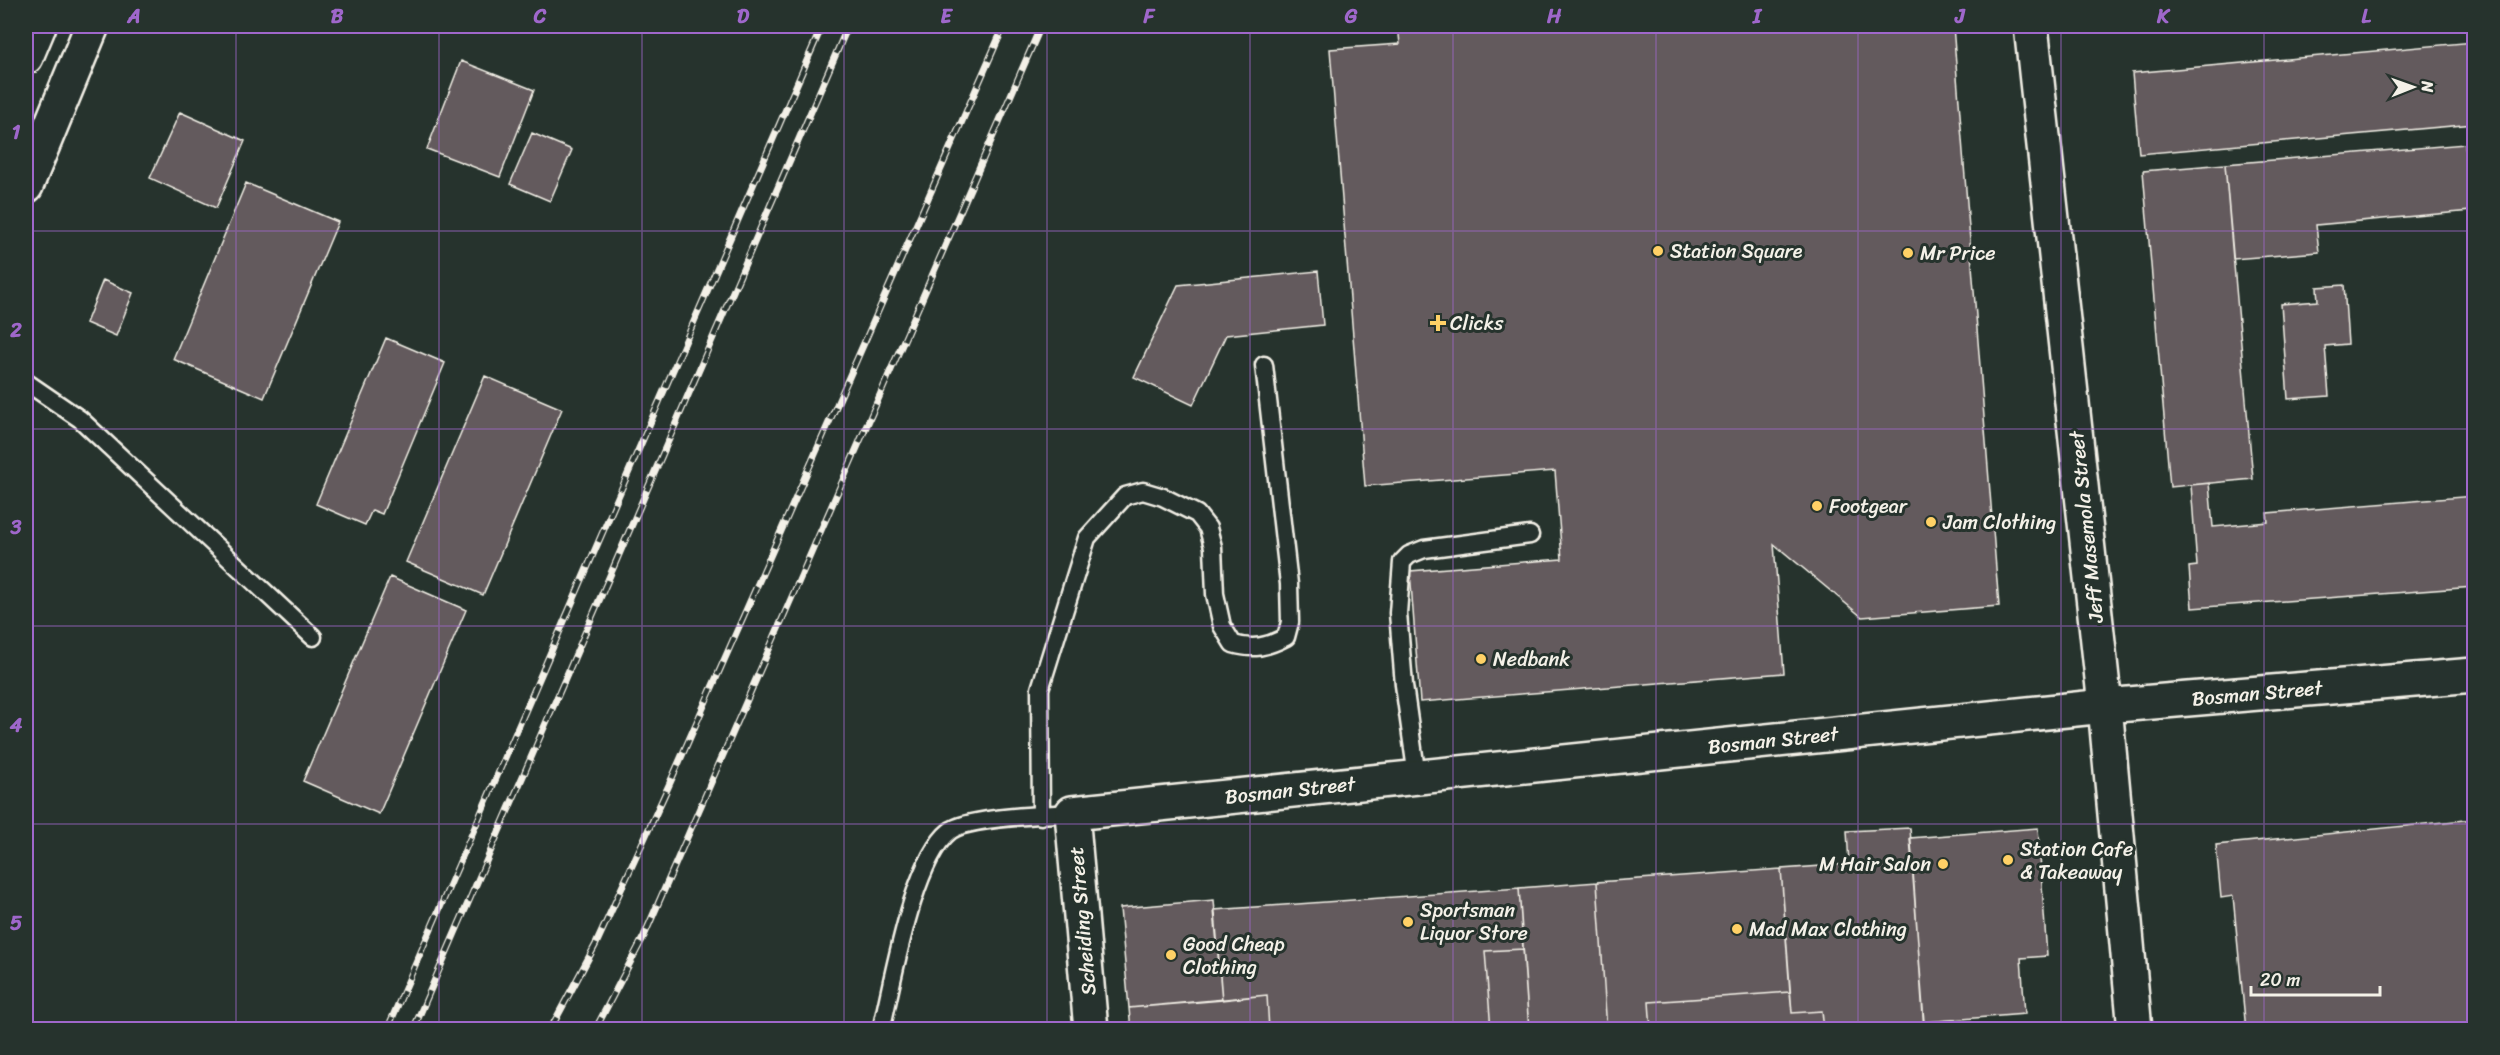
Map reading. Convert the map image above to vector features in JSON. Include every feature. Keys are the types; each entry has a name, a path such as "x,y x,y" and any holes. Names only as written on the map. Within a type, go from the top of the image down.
{"main road":[{"path":"26,57 39,26"},
{"path":"26,186 92,26"},
{"name":"Jeff Masemola Street","path":"2031,26 2105,706 2135,1029"},
{"name":"Bosman Street","path":"1056,814 2105,706 2475,675"},
{"name":"Scheiding Street","path":"1056,814 1091,1029"}],"lane":[{"path":"881,1029 903,936 926,869 937,846 951,830 973,822 1056,814 1040,689 1087,538 1125,496 1143,491 1163,497 1197,514 1203,521 1213,547 1215,594 1222,626 1233,644 1247,649 1262,648 1286,637 1290,622 1289,584 1264,365"},
{"path":"26,382 80,419 313,637"},
{"path":"1417,777 1404,685 1398,613 1402,562 1409,555 1425,549 1530,535"}],"building":[{"name":"Station Square","path":"1398,26 1953,26 1999,606 1862,617 1774,544 1784,673 1420,702 1410,571 1562,559 1555,471 1365,486 1330,49 1400,44"},
{"path":"2118,26 2156,26 2119,30"},
{"path":"2474,42 2474,124 2139,154 2132,73"},
{"path":"461,61 534,90 500,177 427,149"},
{"path":"180,112 245,141 216,208 150,178"},
{"path":"532,133 572,150 550,201 510,184"},
{"path":"2474,143 2474,180 2468,181 2465,144"},
{"path":"2465,144 2471,211 2316,225 2319,252 2233,259 2225,164"},
{"path":"2225,164 2253,479 2170,487 2143,171"},
{"path":"246,183 338,222 264,398 173,359"},
{"path":"1318,271 1323,325 1226,335 1193,405 1134,377 1178,285"},
{"path":"103,280 133,293 116,336 86,323"},
{"path":"2344,285 2348,344 2325,346 2329,396 2288,399 2281,304 2318,301 2317,287"},
{"path":"386,338 445,363 382,514 372,510 365,525 316,504"},
{"path":"485,376 562,409 483,595 406,562"},
{"path":"2209,483 2213,527 2268,522 2267,513 2474,496 2474,587 2192,608 2189,567 2197,566 2191,485"},
{"path":"390,577 466,610 379,814 303,781"},
{"path":"2474,819 2474,1030 2246,1030 2233,896 2221,898 2216,845"},
{"path":"1910,828 1924,1030 1824,1030 1822,1011 1792,1013 1781,869 1849,864 1847,831"},
{"path":"2038,828 2047,956 2021,958 2025,1014 1924,1022 1910,838"},
{"path":"1781,869 1790,992 1649,1002 1651,1030 1607,1030 1597,882"},
{"path":"1597,882 1607,1030 1529,1030 1519,888"},
{"path":"1519,888 1523,949 1485,951 1491,1030 1269,1030 1267,995 1222,1000 1214,910"},
{"name":"Good Cheap Clothing","path":"1214,900 1222,1000 1129,1008 1120,908"},
{"path":"1523,949 1529,1030 1491,1030 1485,951"},
{"path":"1790,992 1792,1013 1822,1011 1824,1030 1651,1030 1649,1002"},
{"path":"1267,995 1269,1030 1131,1030 1129,1008"}],"railway":[{"path":"387,1030 822,26"},
{"path":"413,1030 848,26"},
{"path":"550,1030 596,944 669,785 1004,26"},
{"path":"595,1030 644,936 1041,26"}],"place":[{"name":"Station Square","path":"1658,251"},
{"name":"Mr Price","path":"1908,253"},
{"name":"Clicks","path":"1438,323"},
{"name":"Footgear","path":"1817,506"},
{"name":"Jam Clothing","path":"1931,522"},
{"name":"Nedbank","path":"1481,659"},
{"name":"Station Cafe & Takeaway","path":"2008,860"},
{"name":"M Hair Salon","path":"1943,864"},
{"name":"Sportsman Liquor Store","path":"1408,922"},
{"name":"Mad Max Clothing","path":"1737,929"},
{"name":"Good Cheap Clothing","path":"1171,955"}]}
